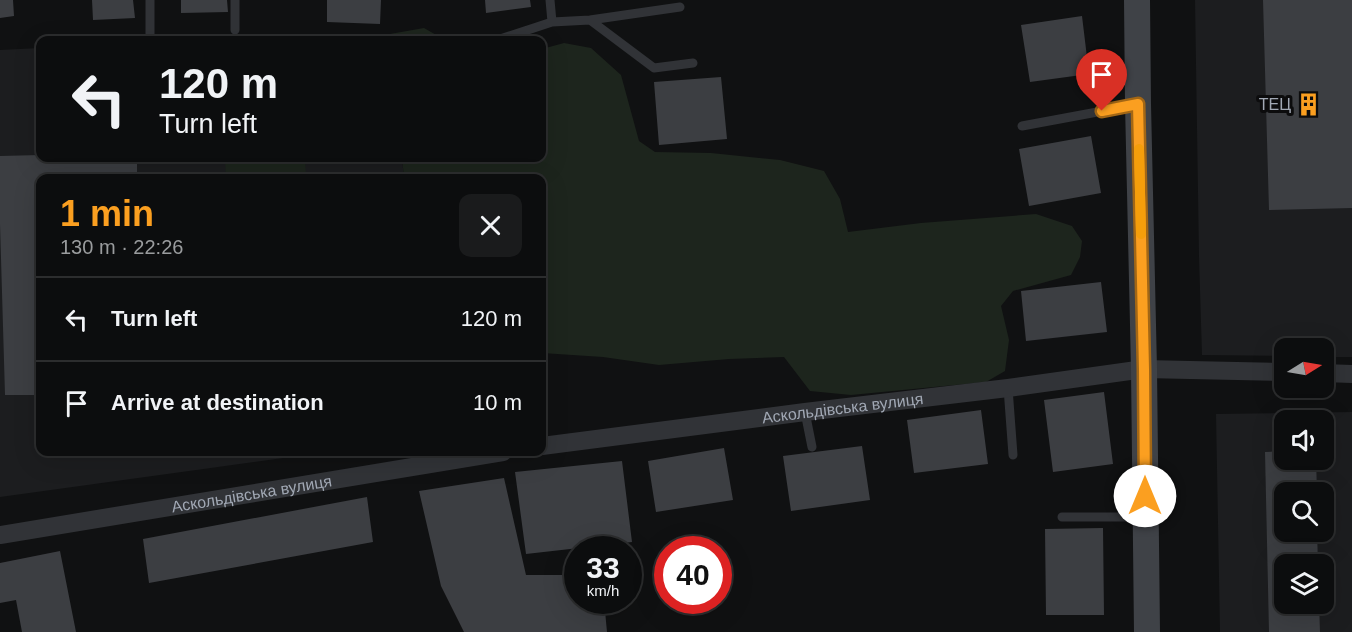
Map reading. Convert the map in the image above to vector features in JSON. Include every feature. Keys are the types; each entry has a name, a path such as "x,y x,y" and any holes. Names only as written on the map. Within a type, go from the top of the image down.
{"street":[{"path":"1137,0 1147,632"},
{"name":"Аскольдівська вулиця","path":"546,445 1144,369 1274,372"},
{"path":"1334,373 1352,374"},
{"name":"Аскольдівська вулиця","path":"0,535 479,456"}],"lane":[{"path":"150,0 150,35"},
{"path":"235,0 235,30"},
{"path":"550,0 552,22"},
{"path":"509,36 552,22 590,20 680,7"},
{"path":"590,20 654,68 693,63"},
{"path":"1022,126 1138,104"},
{"path":"1008,388 1013,455"},
{"path":"805,411 812,447"},
{"path":"1062,517 1145,517"}],"shaded area":[{"path":"1195,0 1352,0 1352,357 1334,357 1334,338 1274,338 1274,356 1202,355"},
{"path":"424,28 438,36 390,36 390,34"},
{"path":"390,34 390,36 335,36"},
{"path":"564,43 591,48 621,75 639,141 655,152 711,153 780,160 824,171 840,199 848,232 921,223 1036,214 1072,226 1082,241 1080,257 1071,275 1013,291 1001,306 1009,340 1005,371 986,382 851,395 810,391 784,357 659,365 603,357 546,353 546,174 404,174 402,162 546,162 546,48"},
{"path":"36,48 36,162 402,162 404,174 36,174 36,456 298,456 0,497 0,50"},
{"path":"225,162 305,162 306,174 226,174"},
{"path":"1334,412 1352,412 1352,632 1220,632 1216,414 1274,413 1274,470 1334,470"}],"building":[{"path":"0,0 13,0 14,16 0,18"},
{"path":"92,0 133,0 135,18 93,20"},
{"path":"181,0 227,0 228,12 181,13"},
{"path":"327,0 381,0 380,24 327,22"},
{"path":"485,0 530,0 531,7 486,13"},
{"name":"ТЕЦ","path":"1263,0 1352,0 1352,208 1269,210"},
{"path":"1082,16 1089,74 1030,82 1021,25"},
{"path":"721,77 727,139 659,145 654,82"},
{"path":"1091,136 1101,193 1029,206 1019,149"},
{"path":"36,155 36,162 137,162 137,174 36,174 36,395 5,395 0,156"},
{"path":"1101,282 1107,332 1026,341 1021,291"},
{"path":"1104,392 1113,464 1053,472 1044,400"},
{"path":"981,410 988,464 914,473 907,420"},
{"path":"862,446 870,500 791,511 783,456"},
{"path":"724,448 733,500 656,512 648,461"},
{"path":"1265,452 1274,452 1274,470 1316,470 1317,482 1274,482 1274,542 1317,542 1318,554 1274,554 1274,614 1319,614 1320,632 1269,632"},
{"path":"622,461 631,536 564,536 564,550 526,554 515,472"},
{"path":"504,478 526,575 564,575 564,614 605,614 607,632 464,632 441,586 419,491"},
{"path":"367,497 373,542 149,583 143,539"},
{"path":"1103,528 1104,615 1046,615 1045,529"},
{"path":"60,551 76,632 22,632 16,600 0,603 0,563"}],"slow traffic":[{"path":"1139,149 1141,234"}],"place":[{"name":"ТЕЦ","path":"1309,104"}],"route":[{"path":"1102,111 1138,104 1145,496"}]}
